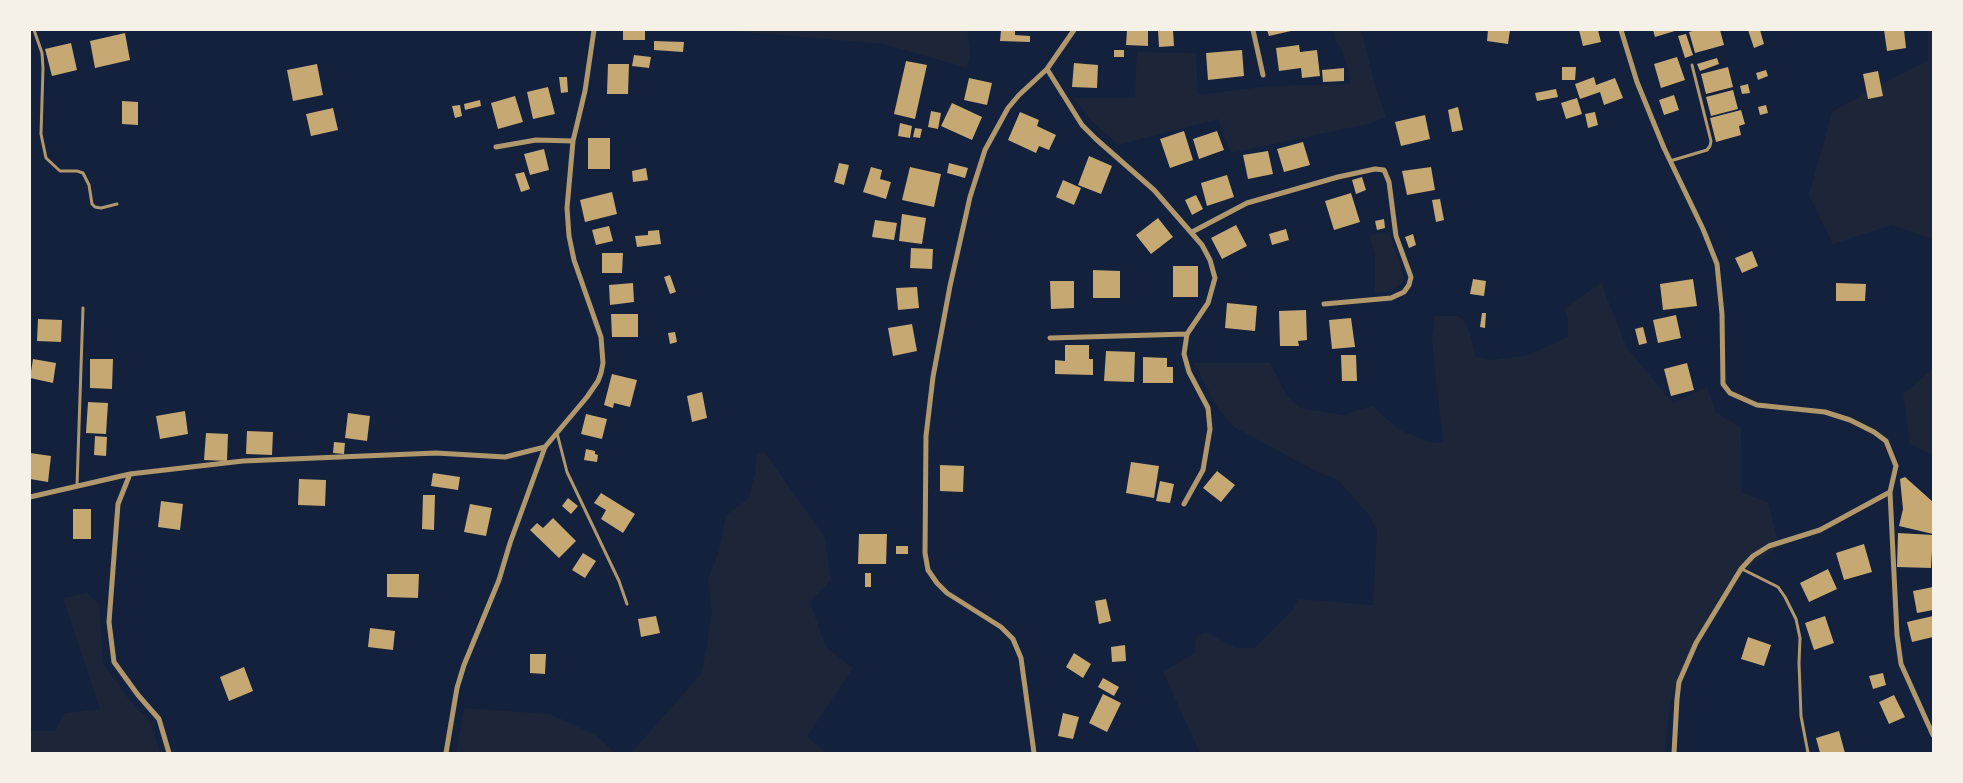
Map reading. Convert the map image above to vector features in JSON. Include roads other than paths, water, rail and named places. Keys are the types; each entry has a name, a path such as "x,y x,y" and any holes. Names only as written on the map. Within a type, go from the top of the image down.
{"street":[{"path":"446,753 457,688 464,665 499,580 510,543 545,447 587,397 598,381 603,364 601,337 574,260 569,236 568,190 573,141 585,91 594,30"},
{"path":"1034,753 1021,658 1013,639 1001,627 947,593 937,583 926,562 926,436 933,377 950,286 970,197 984,150 1008,108 1018,95 1047,69 1074,30"},
{"path":"1252,30 1263,75"},
{"path":"1621,30 1637,82 1670,161 1717,264 1722,314 1723,384 1730,394 1757,405 1837,414 1874,432 1886,441 1896,466 1890,492 1897,635 1901,664 1933,735"},
{"path":"1047,69 1082,125 1154,190 1192,232 1210,260 1215,278 1212,294 1187,334 1184,354 1189,372 1208,408 1210,429 1203,470 1184,504"},
{"path":"496,147 536,140 573,141"},
{"path":"1192,232 1247,203 1338,177 1375,169 1384,170 1389,182 1396,236 1411,277 1409,285 1404,292 1391,298 1324,304"},
{"path":"1050,338 1187,334"},
{"path":"30,497 130,474 243,461 436,453 505,457 545,447"},
{"path":"130,474 118,504 108,622 114,662 138,695 160,719 169,753"},
{"path":"1674,753 1677,699 1680,682 1696,643 1741,569 1752,556 1770,546 1820,530 1890,492"}],"lane":[{"path":"34,30 42,52 40,134 46,158 60,171 78,171 83,173 89,185 92,204 95,207 101,208 117,204"},
{"path":"1670,161 1707,150 1710,146 1711,141 1692,65"},
{"path":"77,486 83,308"},
{"path":"557,432 567,472 619,581 626,604"},
{"path":"1741,569 1778,587 1785,596 1796,619 1800,638 1801,716 1808,753"}]}
